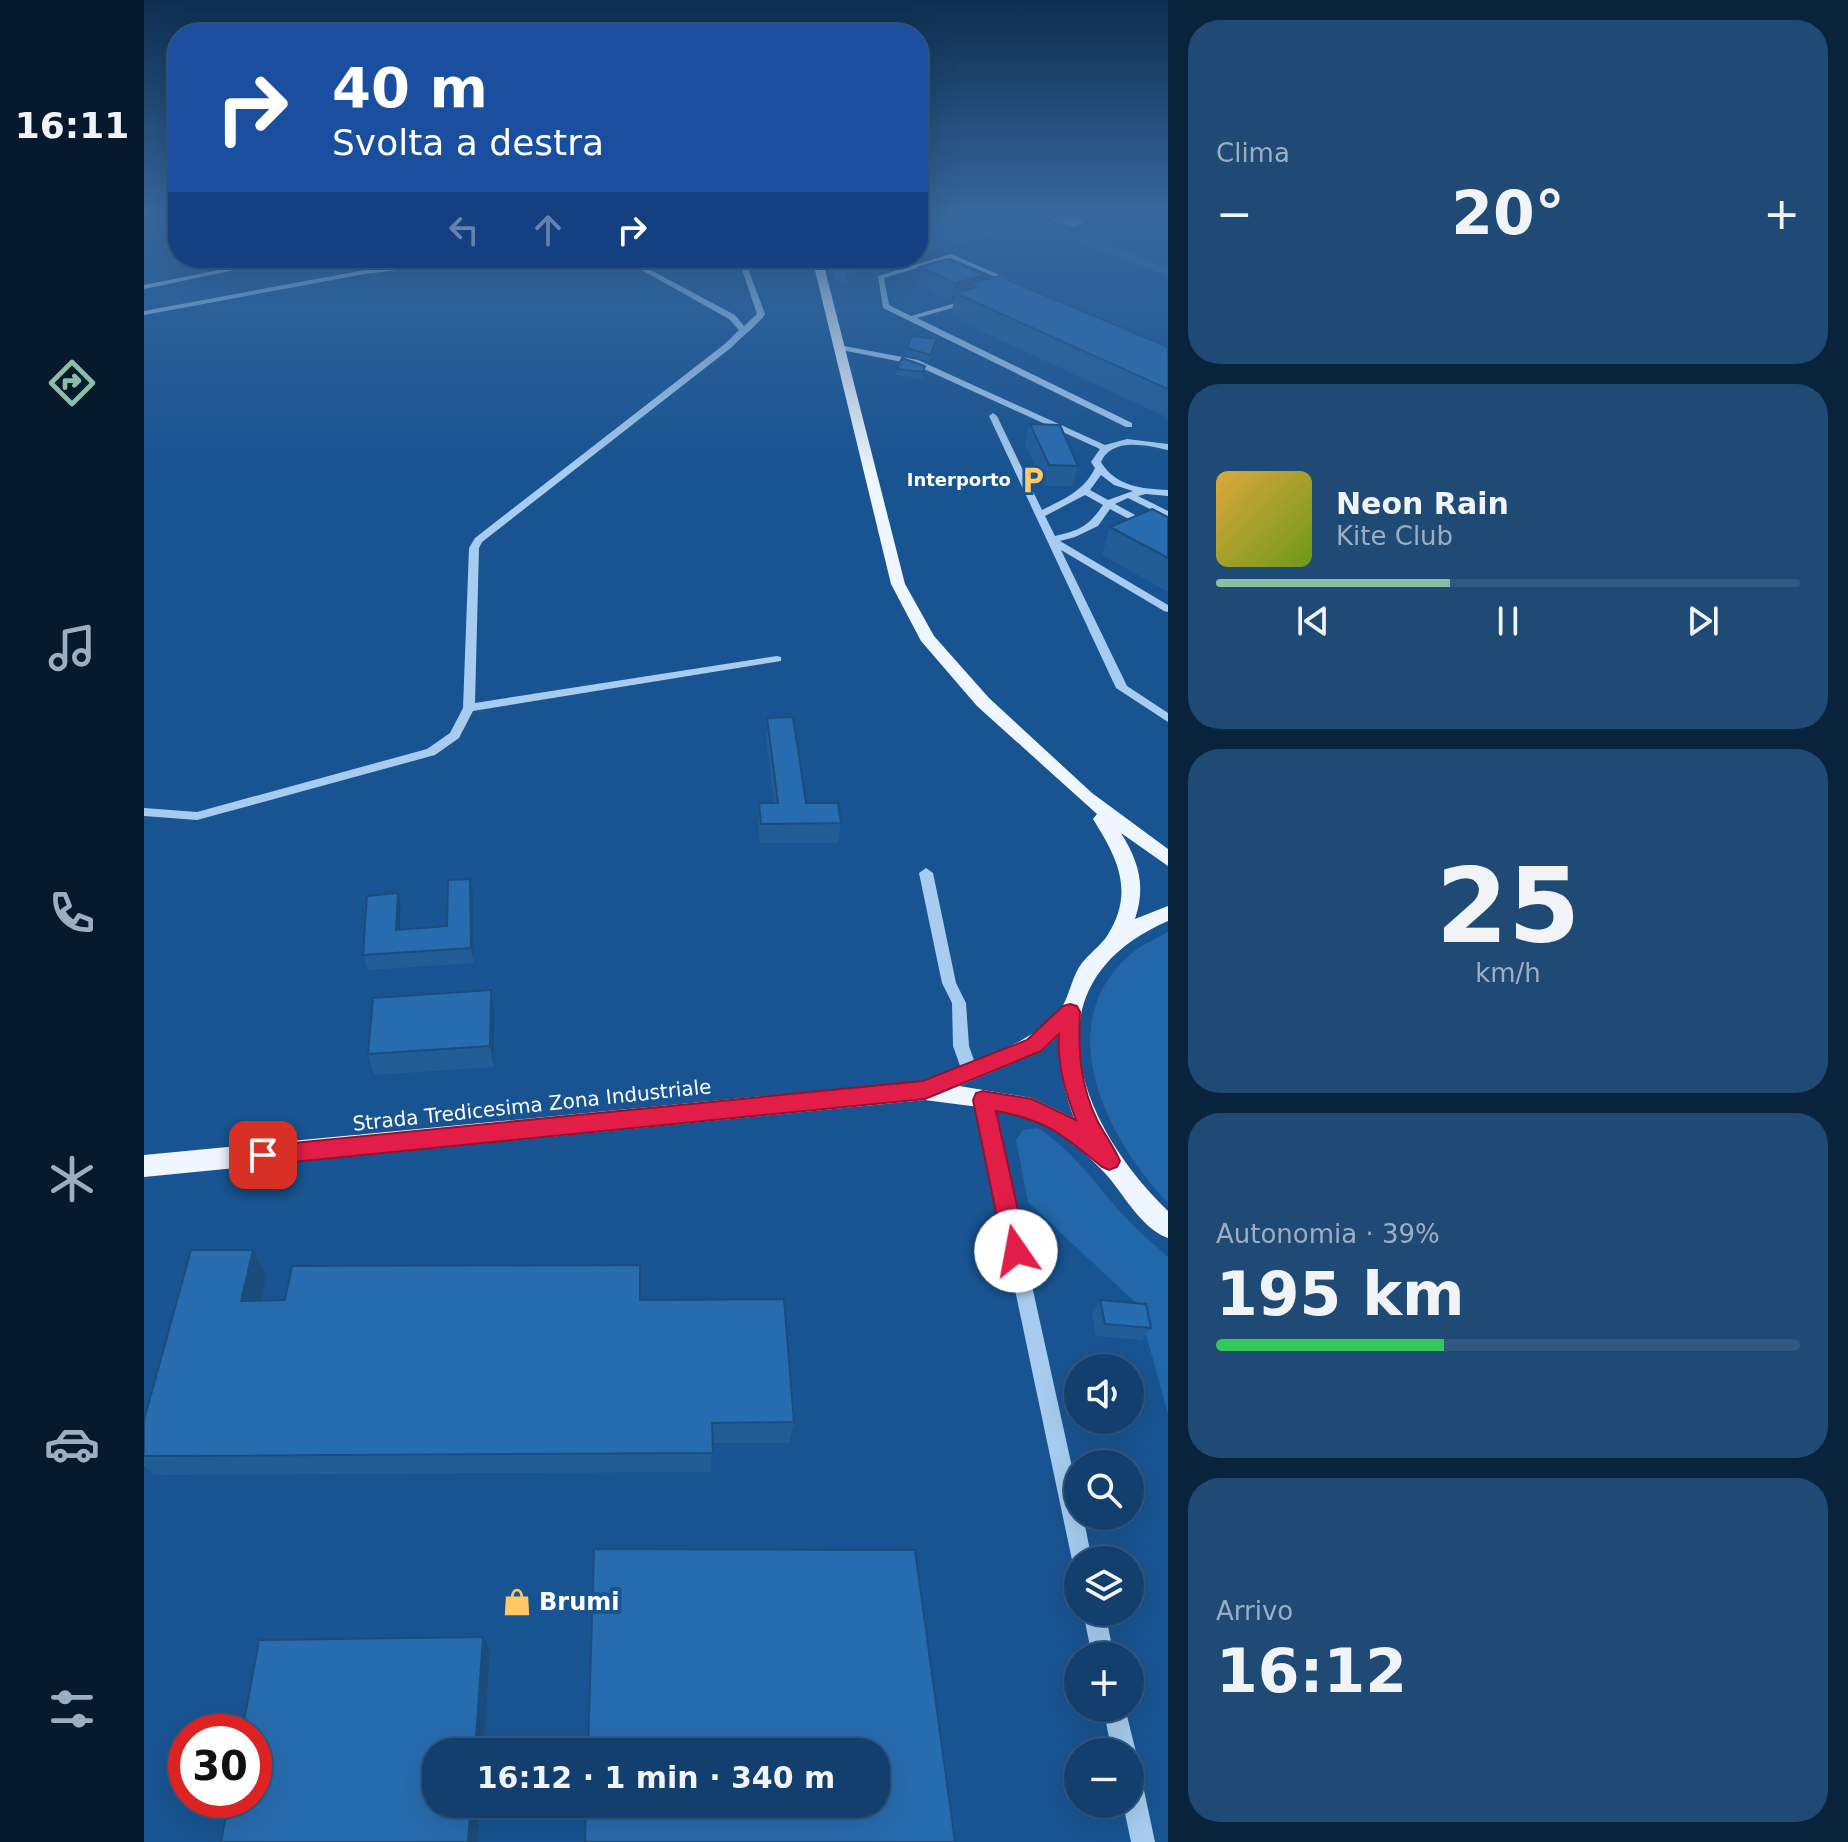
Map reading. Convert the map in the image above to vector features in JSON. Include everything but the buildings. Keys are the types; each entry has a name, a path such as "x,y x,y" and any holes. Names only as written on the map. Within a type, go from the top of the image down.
{"main road":[{"path":"827,300 898,584 927,638 983,702 1086,797 1168,859"},
{"path":"1086,797 1123,848 1133,879 1129,914 1111,943 1085,974 1070,1012 1068,1057 1075,1091 1088,1125 1109,1161 1136,1196 1168,1227"},
{"path":"1111,943 1134,927 1168,913"},
{"path":"925,1090 1034,1045 1070,1012"},
{"path":"925,1090 1032,1108 1054,1119 1109,1161"},
{"name":"Strada Tredicesima Zona Industriale","path":"144,1166 925,1090"}],"street":[{"path":"144,313 214,300"},
{"path":"701,300 732,317 743,330"},
{"path":"144,812 197,816 431,752 455,735 469,708 474,548 478,540 729,345 760,318 756,300"},
{"path":"885,300 886,306 1129,425"},
{"path":"911,318 971,300"},
{"path":"839,347 915,362 1105,448"},
{"path":"993,416 1122,688 1168,718"},
{"path":"1148,492 1118,483 1099,469 1096,462 1098,454 1105,448 1133,442 1168,445"},
{"path":"1040,515 1094,484 1099,469"},
{"path":"1085,491 1168,537"},
{"path":"1052,540 1095,524 1108,504 1129,495 1167,493"},
{"path":"1129,495 1168,515"},
{"path":"1052,540 1168,609"},
{"path":"469,708 777,659"},
{"path":"926,873 949,983 959,1003 961,1046 970,1072"},
{"path":"983,1100 1079,1546"},
{"path":"1138,1818 1143,1842"}],"shaded area":[{"path":"1168,932 1168,1203 1124,1146 1107,1113 1095,1078 1090,1044 1094,1010 1109,978 1136,950"},
{"path":"1038,1128 1074,1159 1126,1218 1168,1257 1168,1414 1138,1305 1028,1202 1016,1140 1023,1130"}],"place":[{"name":"Interporto","path":"1033,480"},
{"name":"Brumi","path":"517,1602"}],"route":[{"path":"263,1155 925,1090 1034,1045 1070,1012 1067,1042 1075,1091 1088,1125 1109,1161 1065,1124 1049,1116 1032,1108 983,1100 1016,1251"}]}
